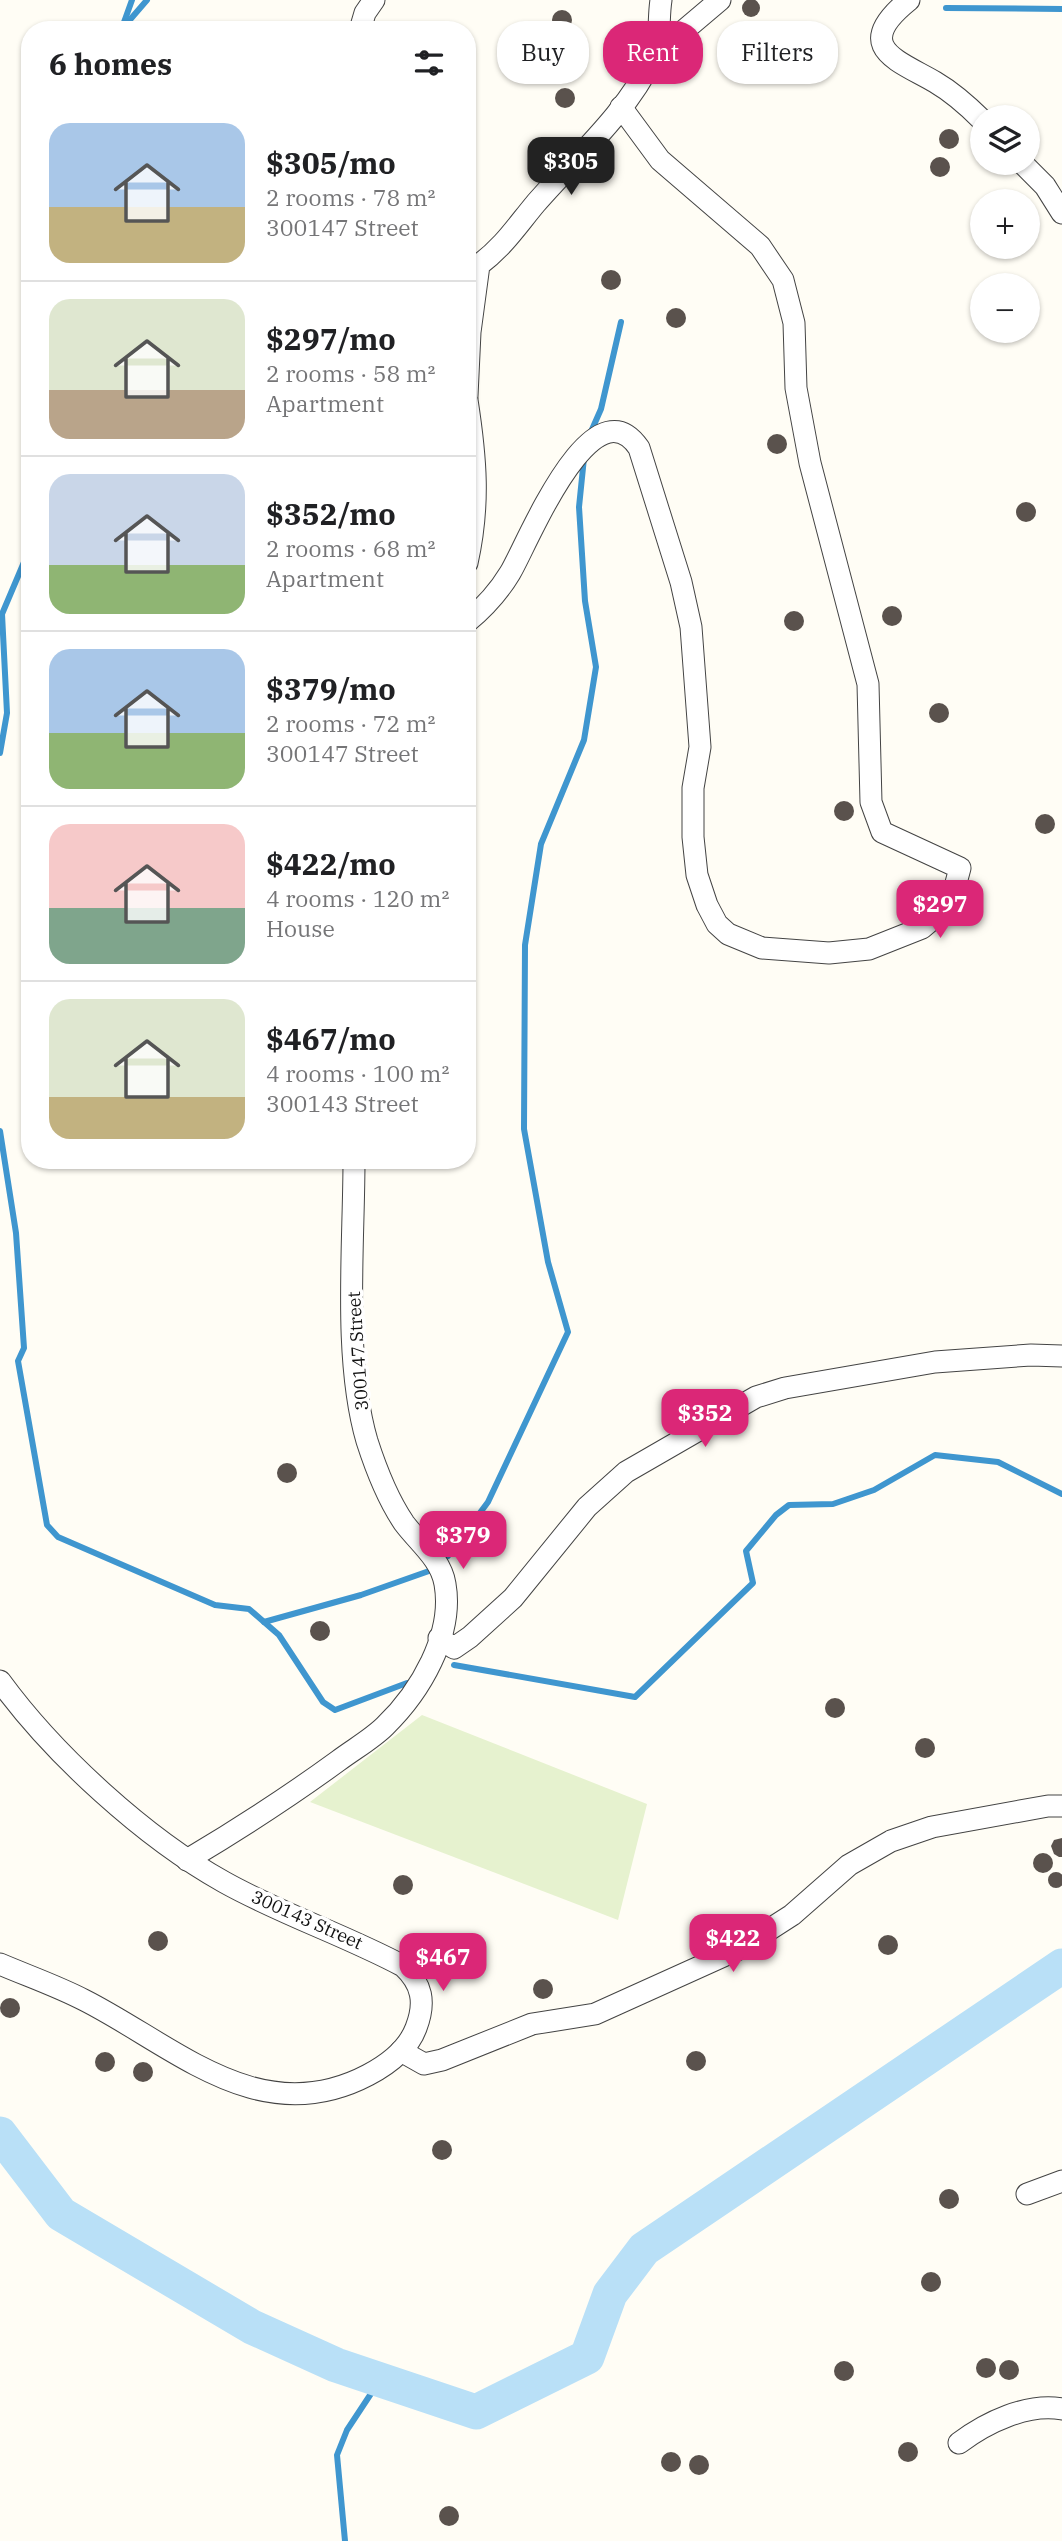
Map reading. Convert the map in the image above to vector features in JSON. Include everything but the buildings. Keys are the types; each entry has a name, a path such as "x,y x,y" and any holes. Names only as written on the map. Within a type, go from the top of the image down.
{"street":[{"path":"363,21 374,0"},
{"path":"659,21 662,0"},
{"path":"695,21 720,0"},
{"path":"909,0 888,21 883,37 884,49 897,63 934,82 970,110"},
{"path":"476,265 503,247 535,204 621,107 636,84"},
{"path":"476,615 489,604 510,573 574,456 597,437 617,434 632,439 639,448 681,582 691,627 700,747 693,788 693,838 697,875 717,924 728,934 762,948 829,953 869,949 922,928 952,898 960,869 882,832 871,802 868,684 810,463 796,388 794,323 783,280 760,246 660,160 621,107"},
{"path":"1034,175 1045,186 1062,213"},
{"path":"476,458 476,483"},
{"name":"300147 Street","path":"187,1860 310,1781 384,1727 414,1693 445,1619 445,1583 432,1557 404,1522 382,1483 366,1438 358,1395 353,1329 354,1169"},
{"path":"439,1638 454,1647 470,1637 513,1598 587,1507 626,1472 755,1397 785,1388 935,1362 1031,1355 1062,1356"},
{"name":"300143 Street","path":"0,1681 83,1773 157,1839 227,1884 403,1966 418,1983 422,2012 414,2034 401,2051 377,2070 334,2089 294,2096 247,2088 181,2057 84,2000 0,1964"},
{"path":"401,2051 424,2064 442,2060 532,2024 595,2014 739,1949 792,1915 849,1865 891,1841 932,1827 1048,1806 1062,1806"},
{"path":"1027,2194 1062,2181"},
{"path":"959,2443 976,2430 1031,2409 1062,2409"}],"green space":[{"path":"422,1715 647,1804 618,1920 310,1802"}],"waterway":[{"path":"124,21 132,0"},
{"path":"129,21 147,0"},
{"path":"946,8 1062,9"},
{"path":"590,434 601,409 621,322"},
{"path":"448,1556 488,1502 568,1332 548,1262 524,1129 525,945 541,844 584,740 596,667 585,601 579,507 584,458"},
{"path":"0,753 7,713 2,614 21,569"},
{"path":"0,1131 16,1233 24,1348 18,1361 47,1525 58,1537 215,1605 249,1609 279,1635 323,1702 335,1710 407,1683"},
{"path":"454,1665 635,1697 753,1583 746,1551 776,1515 789,1505 833,1504 874,1490 935,1455 998,1462 1062,1494"},
{"path":"264,1622 361,1595 429,1571"},
{"path":"0,2134 61,2214 252,2327 336,2365 476,2412 587,2357 610,2294 644,2249 1062,1966"},
{"path":"345,2541 337,2455 347,2430 380,2380"}]}
